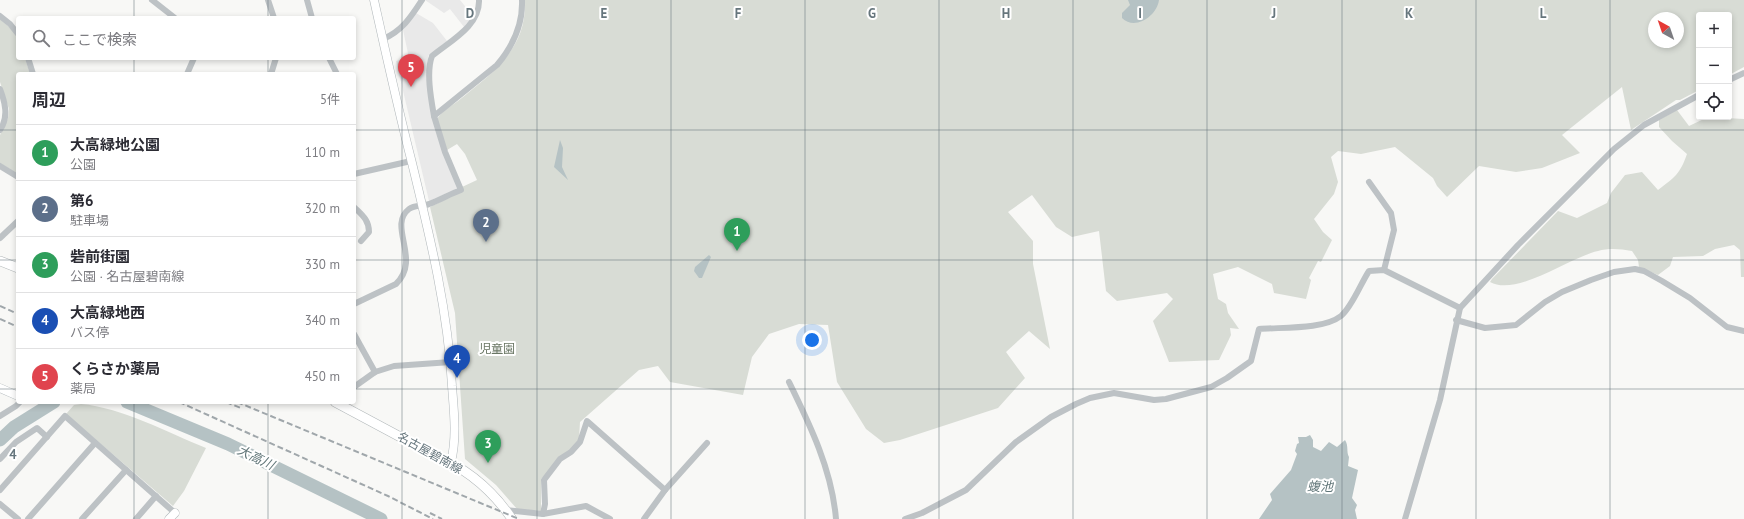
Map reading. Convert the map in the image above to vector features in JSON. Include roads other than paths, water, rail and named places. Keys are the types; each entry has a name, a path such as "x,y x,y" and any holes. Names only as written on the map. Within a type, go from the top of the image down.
{"main road":[{"path":"0,261 16,267"},
{"name":"名古屋碧南線","path":"340,404 451,462 482,484 506,510 512,519"}],"street":[{"path":"152,0 172,16"},
{"path":"268,0 273,16"},
{"path":"307,0 311,16"},
{"path":"374,0 446,314 451,362 455,445 451,462"},
{"path":"383,39 402,28 422,0"},
{"path":"356,303 396,284 401,279 406,269 407,261 400,224 406,211 410,208 428,205 461,190 445,152 434,116 430,83 430,61 432,56 471,25 477,14 479,0"},
{"path":"434,116 498,65 504,58 513,42 520,24 522,0"},
{"path":"0,16 10,24 16,32"},
{"path":"29,60 32,72"},
{"path":"188,72 193,60"},
{"path":"272,72 275,60"},
{"path":"330,60 336,72"},
{"path":"1732,79 1744,73"},
{"path":"0,89 6,108 5,118 0,130"},
{"path":"1405,519 1440,400 1456,320 1460,308 1518,245 1614,150 1644,125 1696,97"},
{"path":"356,174 411,161"},
{"path":"0,166 16,176"},
{"path":"1369,182 1391,213 1394,230 1384,270"},
{"path":"356,209 365,218 369,225 369,232 361,241"},
{"path":"0,238 16,223"},
{"path":"1456,320 1485,328 1516,326 1545,302 1562,292 1614,272 1634,269 1644,271 1668,284 1690,298 1726,327 1744,331"},
{"path":"905,519 966,490 1016,442 1051,417 1076,404 1090,398 1114,393 1154,400 1166,398 1211,386 1227,378 1251,361 1259,329 1322,325 1333,321 1342,315 1369,271 1384,270 1460,308"},
{"path":"356,338 375,372"},
{"path":"356,386 375,372 400,365 451,362"},
{"path":"789,382 818,444 834,503 836,519"},
{"path":"0,388 16,395"},
{"path":"0,416 18,404"},
{"path":"0,490 65,416 156,496 172,516"},
{"path":"543,514 545,504 544,480 560,459 571,452 580,442 587,421 665,490"},
{"path":"0,459 16,442 37,428 47,437"},
{"path":"28,519 95,443"},
{"path":"644,519 665,490 707,443"},
{"path":"82,519 126,470"},
{"path":"136,519 156,496"},
{"path":"0,504 18,519"},
{"path":"506,510 543,514 586,506 610,519"}],"water":[{"path":"1128,0 1159,0 1150,16 1145,20 1133,23 1127,22 1122,18 1122,13 1130,5"},
{"path":"560,140 563,148 562,167 568,180 554,167"},
{"path":"709,255 711,257 702,278 699,278 694,271 695,267"},
{"name":"蝮池","path":"1310,435 1313,440 1313,447 1321,451 1329,442 1337,447 1345,440 1349,457 1348,466 1358,470 1352,498 1357,505 1355,510 1357,519 1259,519 1272,500 1270,494 1291,470 1297,454 1295,451 1297,444 1299,443 1298,437 1306,437"}],"waterway":[{"name":"大高川","path":"0,440 14,427 51,404"},
{"name":"大高川","path":"132,404 228,444 381,519"}],"railway":[{"path":"0,306 16,313"},
{"path":"0,319 16,326"},
{"path":"183,404 388,496 433,519"},
{"path":"231,404 241,408"},
{"path":"242,404 519,519"},
{"path":"430,513 442,519"}],"place":[{"name":"くらさか薬局","path":"411,87"},
{"name":"第6","path":"486,242"},
{"name":"大高緑地公園","path":"737,251"},
{"name":"大高緑地西","path":"457,378"},
{"name":"砦前街園","path":"488,463"}],"park label":[{"name":"児童園","path":"497,349"}]}
